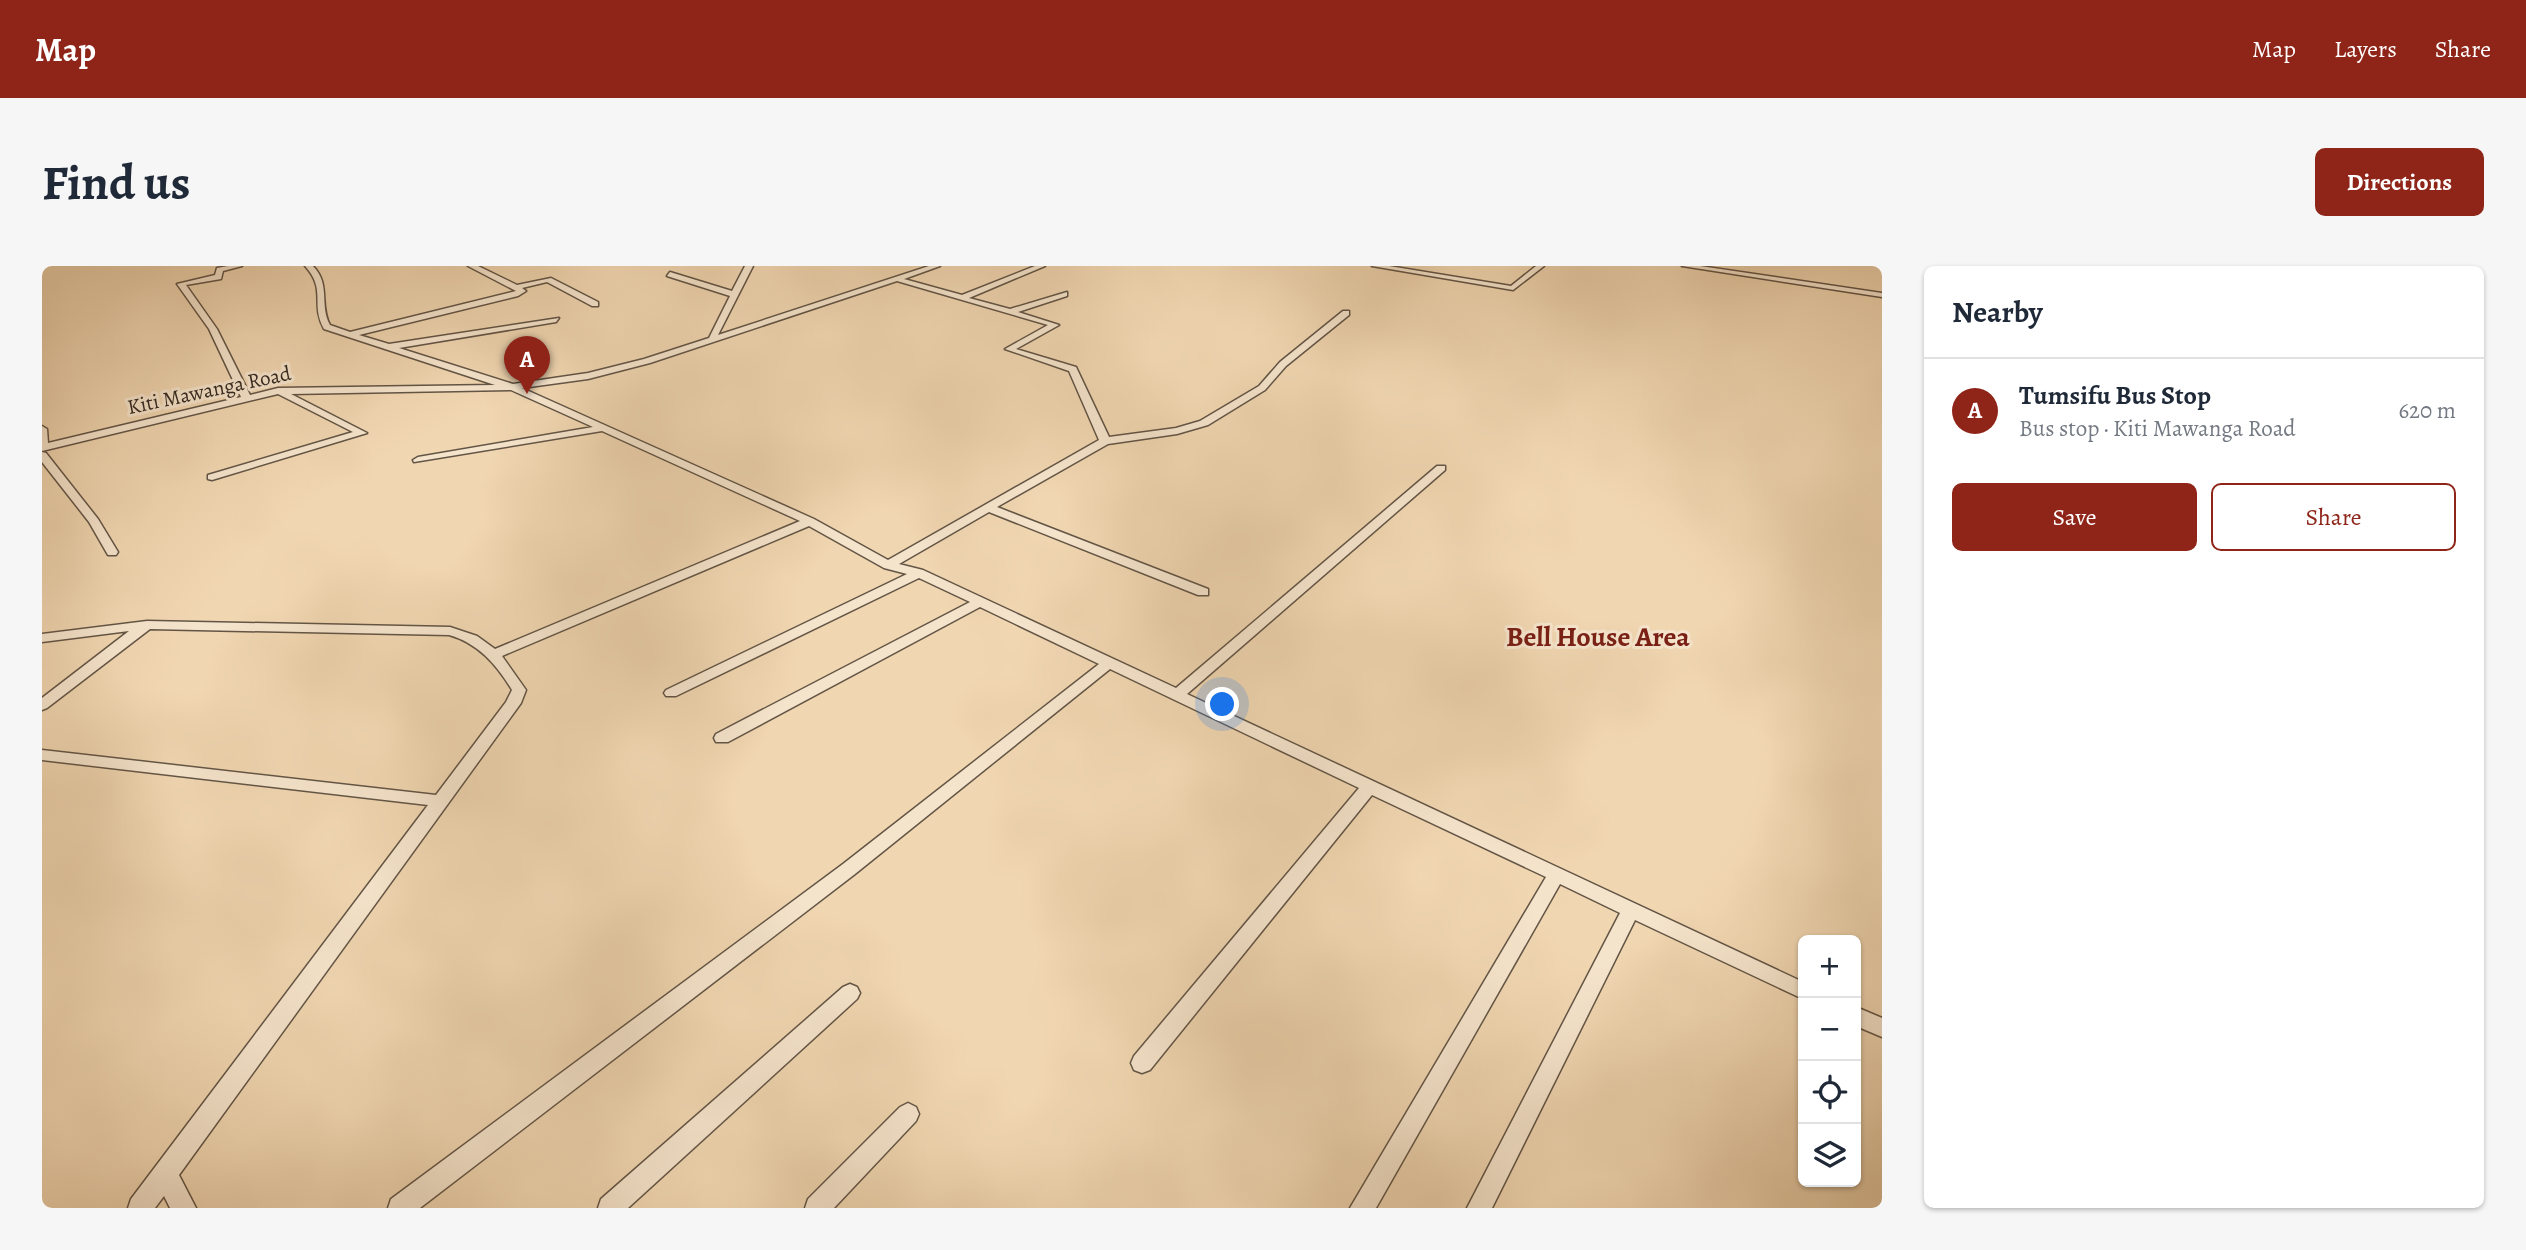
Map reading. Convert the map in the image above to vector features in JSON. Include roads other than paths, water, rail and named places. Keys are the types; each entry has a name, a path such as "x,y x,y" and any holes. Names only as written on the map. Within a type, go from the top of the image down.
{"street":[{"path":"238,266 220,270 218,277 181,284 222,343 246,397"},
{"path":"309,266 322,284 324,324 384,348 512,387 604,428 810,521 888,565 919,573 1798,989"},
{"path":"352,334 522,290 472,266"},
{"path":"713,337 749,266"},
{"name":"Kiti Mawanga Road","path":"42,450 278,391 512,387 587,376 647,360 936,266"},
{"path":"962,298 1041,266"},
{"path":"1376,266 1513,288 1540,266"},
{"path":"1686,266 1882,295"},
{"path":"670,274 733,294"},
{"path":"895,278 1055,325 1009,349 1073,369 1105,442"},
{"path":"516,287 548,280 595,304"},
{"path":"1010,312 1064,294"},
{"path":"888,565 986,507 1105,442 1204,423 1262,388 1283,364 1346,313"},
{"path":"384,348 556,320"},
{"path":"212,477 362,433 278,391"},
{"path":"418,460 604,428"},
{"path":"42,429 42,450 94,521 112,552"},
{"path":"1177,695 1441,468"},
{"path":"986,507 1203,592"},
{"path":"494,654 810,521"},
{"path":"671,693 919,573"},
{"path":"722,738 979,602"},
{"path":"42,705 147,625"},
{"path":"42,638 147,625 450,631 472,639 494,654 519,690 442,802 140,1208"},
{"path":"400,1208 838,877 1109,663"},
{"path":"42,754 442,802"},
{"path":"1142,1063 1370,786"},
{"path":"1362,1208 1557,874"},
{"path":"1479,1208 1631,909"},
{"path":"610,1208 850,993"},
{"path":"1861,1018 1882,1028"},
{"path":"817,1208 908,1114"},
{"path":"165,1175 184,1208"}],"place":[{"name":"Tumsifu Bus Stop","path":"527,394"}],"district":[{"name":"Bell House Area","path":"1598,636"}]}
